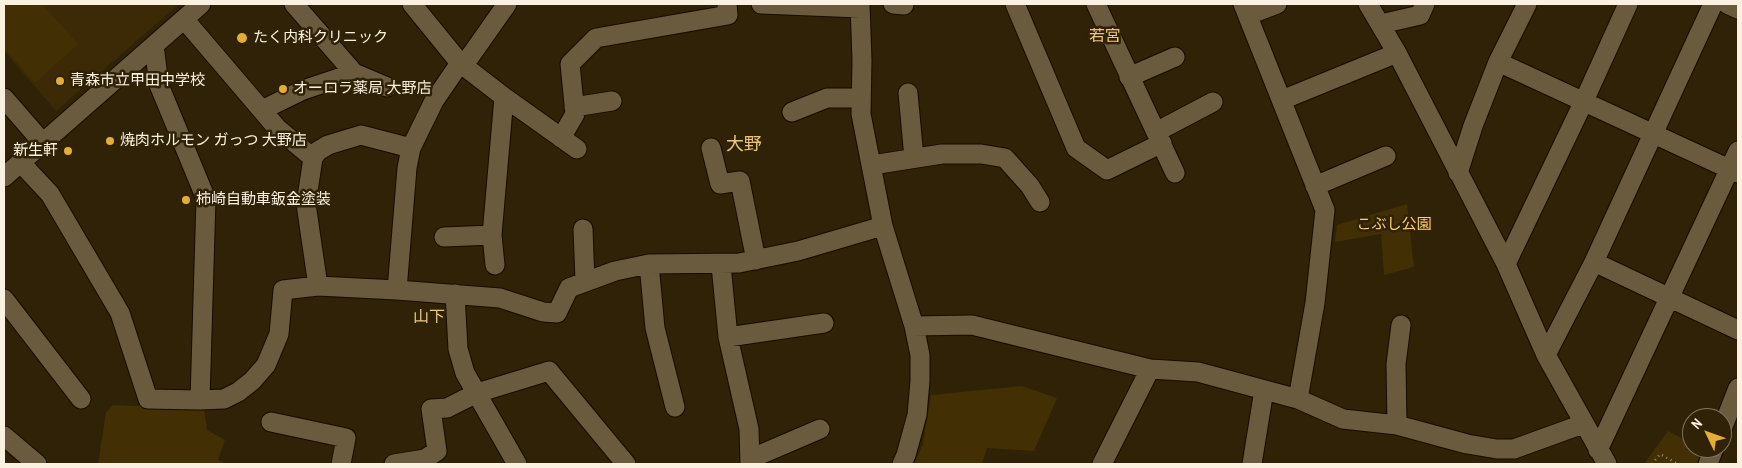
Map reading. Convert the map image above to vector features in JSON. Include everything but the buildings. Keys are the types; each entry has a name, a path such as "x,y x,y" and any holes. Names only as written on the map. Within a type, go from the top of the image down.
{"street":[{"path":"4,177 201,4"},
{"path":"294,4 354,73 387,87"},
{"path":"412,4 462,64 504,97 577,149"},
{"path":"397,290 407,168 411,148 434,101 508,4"},
{"path":"561,138 575,114 570,64 596,38 728,15 727,4"},
{"path":"761,4 860,6 861,114 883,226 914,326 920,355 917,414 902,464"},
{"path":"1015,4 1076,148 1107,170 1213,102"},
{"path":"1096,4 1175,173"},
{"path":"1276,4 1245,10 1325,210 1315,302 1298,399"},
{"path":"1368,4 1397,53 1506,264 1546,355 1602,457"},
{"path":"1381,24 1420,15 1425,4"},
{"path":"1458,172 1498,62 1527,4"},
{"path":"1506,264 1584,102 1628,4"},
{"path":"1546,355 1594,262 1713,4"},
{"path":"1727,4 1738,9"},
{"path":"184,19 278,128 313,158"},
{"path":"154,45 158,86 206,199 200,400"},
{"path":"1282,100 1397,53"},
{"path":"1129,77 1175,57"},
{"path":"1498,62 1734,171"},
{"path":"262,110 303,90 354,73"},
{"path":"908,93 914,158"},
{"path":"495,265 492,235 504,97"},
{"path":"4,98 43,143"},
{"path":"792,112 827,98 860,98"},
{"path":"574,107 612,101"},
{"path":"318,286 306,204 313,158 318,151 328,145 361,134 411,148"},
{"path":"711,148 720,184 740,181 756,260"},
{"path":"1602,457 1671,299 1734,171 1738,151"},
{"path":"872,165 942,154 981,154 1004,158 1030,186 1040,202"},
{"path":"1315,186 1386,156"},
{"path":"20,162 50,194 120,313 148,399 224,399 238,392 252,381 266,365 279,334 283,290 318,286 455,294 500,298 543,312 557,313 569,288 616,271 649,264 721,265 756,260 798,251 883,226"},
{"path":"583,229 585,281"},
{"path":"444,237 492,235"},
{"path":"1594,262 1738,330"},
{"path":"649,264 655,328 675,407"},
{"path":"721,265 728,337 749,429 750,461 820,429"},
{"path":"455,294 458,349 465,373 517,464"},
{"path":"7,308 81,399"},
{"path":"728,337 824,323"},
{"path":"914,326 972,325 1150,369 1198,372 1298,399 1343,419 1397,425 1512,457 1584,424"},
{"path":"1397,425 1396,364 1401,325"},
{"path":"1102,464 1150,369"},
{"path":"394,464 425,459 437,451 430,410 447,408 476,393 549,371 626,464"},
{"path":"1730,408 1738,388"},
{"path":"1252,464 1264,390"},
{"path":"271,422 346,438 342,464"},
{"path":"4,436 37,464"}],"path":[{"path":"1652,464 1660,454 1678,464"}],"shaded area":[{"name":"青森市立甲田中学校","path":"4,4 179,4 56,111 4,51"}],"green space":[{"path":"4,4 42,4 78,44 35,83 4,48"},
{"name":"こぶし公園","path":"1407,204 1414,267 1384,275 1381,234 1335,242 1337,225"},
{"path":"1022,386 1057,398 1034,451 987,448 982,464 914,464 923,444 931,395"},
{"path":"113,405 204,409 207,430 225,440 218,460 227,464 98,464 106,412"},
{"path":"1668,431 1682,438 1682,458 1705,458 1702,464 1644,464"}],"place":[{"name":"たく内科クリニック","path":"242,38"},
{"name":"青森市立甲田中学校","path":"60,81"},
{"name":"オーロラ薬局 大野店","path":"283,89"},
{"name":"焼肉ホルモン ガっつ 大野店","path":"110,141"},
{"name":"新生軒","path":"68,151"},
{"name":"柿崎自動車鈑金塗装","path":"186,200"}],"district":[{"name":"若宮","path":"1105,37"},
{"name":"大野","path":"744,145"},
{"name":"山下","path":"429,318"}]}
